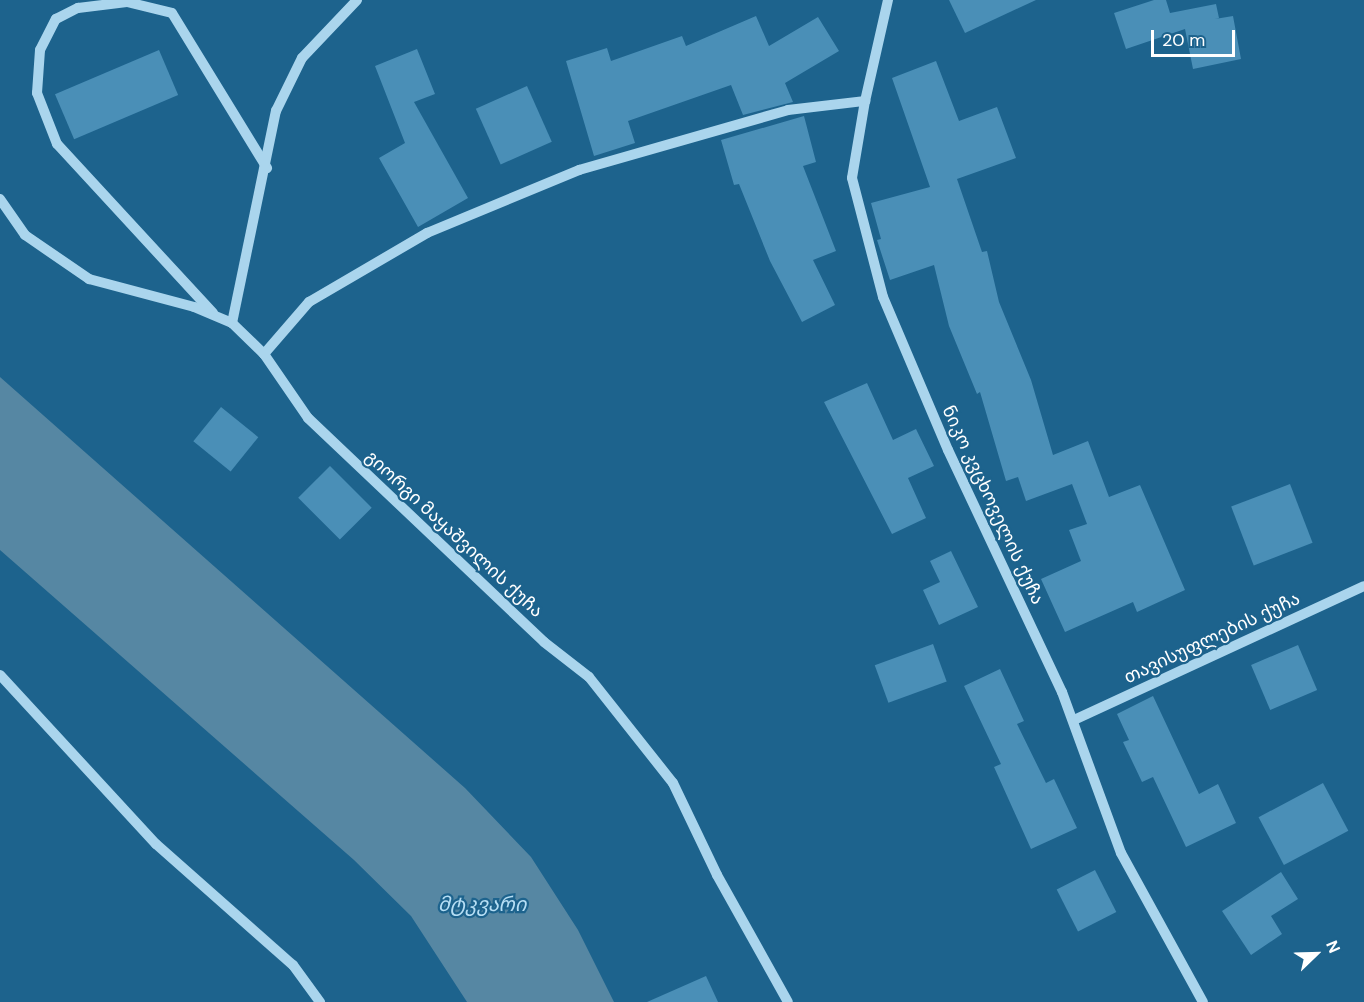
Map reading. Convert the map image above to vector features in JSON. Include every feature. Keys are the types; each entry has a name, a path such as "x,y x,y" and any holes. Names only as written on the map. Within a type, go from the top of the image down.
{"street":[{"path":"232,323 267,168 276,111 302,58 357,0"},
{"name":"ნიკო კვცხოველის ქუჩა","path":"888,0 865,101 852,178 883,297 948,450 1074,720 1121,853 1203,1002"},
{"path":"214,315 57,144 37,93 40,50 56,19 78,8 127,2 172,13 267,168"},
{"path":"264,354 309,302 427,233 579,170 788,110 865,101"},
{"name":"გიორგი მაყაშვილის ქუჩა","path":"0,199 25,235 89,279 214,315 232,323 264,354 308,418 544,642 589,678 673,783 717,875 788,1002"},
{"name":"თავისუფლების ქუჩა","path":"1074,720 1364,586"},
{"path":"0,675 156,844 293,965 320,1002"}],"water":[{"name":"მტკვარი","path":"0,377 465,788 531,857 578,930 614,1002 467,1002 411,916 354,860 0,550"}],"building":[{"path":"949,0 1036,0 965,33"},
{"path":"1154,0 1166,0 1170,13 1216,4 1219,18 1215,19 1233,16 1241,59 1193,69 1185,29 1126,49 1114,13"},
{"path":"756,16 769,46 818,17 839,51 785,83 793,102 743,115 731,85 628,121 635,143 594,156 566,61 607,48 611,61 682,36 686,46"},
{"path":"417,49 435,94 414,102 468,198 418,227 379,158 405,143 375,66"},
{"path":"159,50 178,95 74,139 55,94"},
{"path":"936,61 959,121 997,107 1016,158 957,179 982,252 987,251 999,302 1031,380 1053,455 1088,441 1109,497 1140,485 1185,590 1137,612 1133,602 1065,632 1041,579 1081,561 1069,530 1087,524 1072,484 1026,501 1018,477 1006,481 980,392 977,394 949,326 934,265 890,280 877,240 881,239 871,203 930,187 892,78"},
{"path":"527,86 552,142 501,165 476,109"},
{"path":"804,116 816,162 803,166 836,251 813,260 835,305 802,322 770,261 739,184 734,185 721,140"},
{"path":"867,383 893,440 916,429 934,466 908,478 926,518 892,534 824,402"},
{"path":"221,407 258,437 231,471 193,441"},
{"path":"330,466 372,508 340,540 298,498"},
{"path":"1290,484 1313,543 1254,565 1231,507"},
{"path":"951,551 978,607 939,625 923,590 940,582 930,561"},
{"path":"933,644 947,682 888,703 875,665"},
{"path":"1298,645 1317,690 1270,710 1251,665"},
{"path":"1000,669 1024,721 1017,724 1046,783 1054,779 1077,828 1031,849 994,767 1001,764 964,686"},
{"path":"1153,696 1199,794 1218,784 1236,823 1186,847 1153,777 1142,782 1123,742 1129,740 1117,714"},
{"path":"1323,783 1348,831 1284,865 1259,817"},
{"path":"1095,870 1116,912 1078,931 1057,890"},
{"path":"1281,872 1298,899 1271,916 1282,934 1251,955 1222,911"},
{"path":"706,976 718,1002 647,1002"}]}
